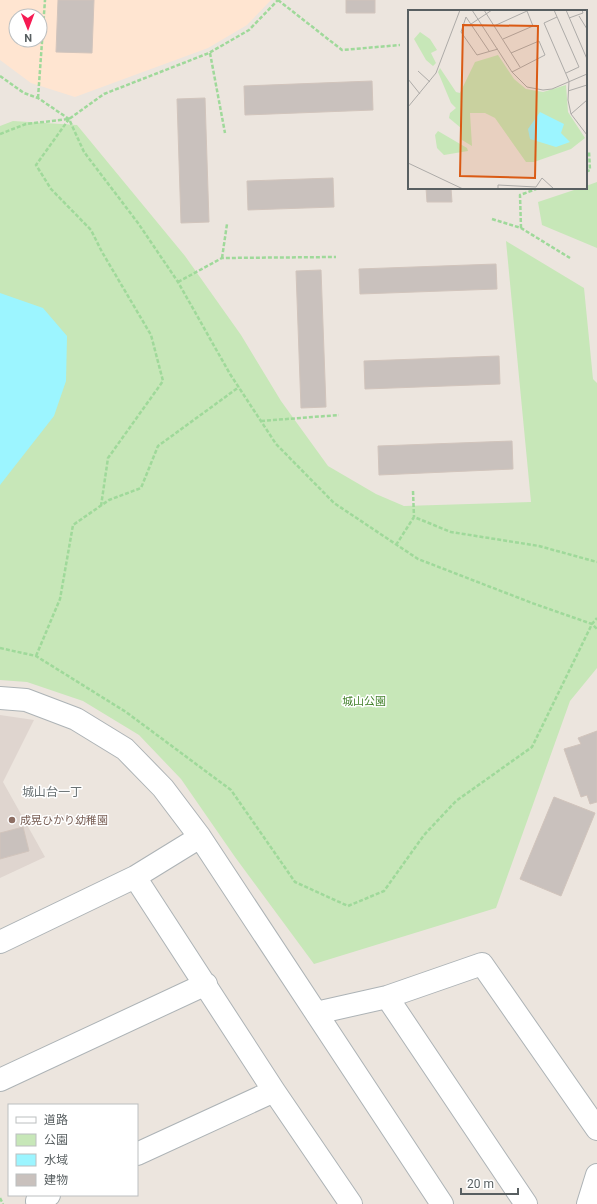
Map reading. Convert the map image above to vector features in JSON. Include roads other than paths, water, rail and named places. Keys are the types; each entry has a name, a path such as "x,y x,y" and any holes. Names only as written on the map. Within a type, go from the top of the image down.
{"street":[{"path":"0,698 26,700 76,719 125,748 163,788 200,837 442,1204"},
{"path":"0,942 135,877 200,837"},
{"path":"135,877 206,984 343,1202"},
{"path":"316,1014 387,997 482,964 597,1129"},
{"path":"0,1080 206,984"},
{"path":"387,997 526,1204"},
{"path":"138,1154 274,1091"},
{"path":"588,1204 597,1175"},
{"path":"39,1204 37,1200 47,1196"}],"water":[{"path":"0,293 43,308 67,336 66,381 54,416 0,485"}],"place":[{"name":"成晃ひかり幼稚園","path":"12,820"}],"district":[{"name":"城山台一丁","path":"52,792"}],"park label":[{"name":"城山公園","path":"364,701"}]}
